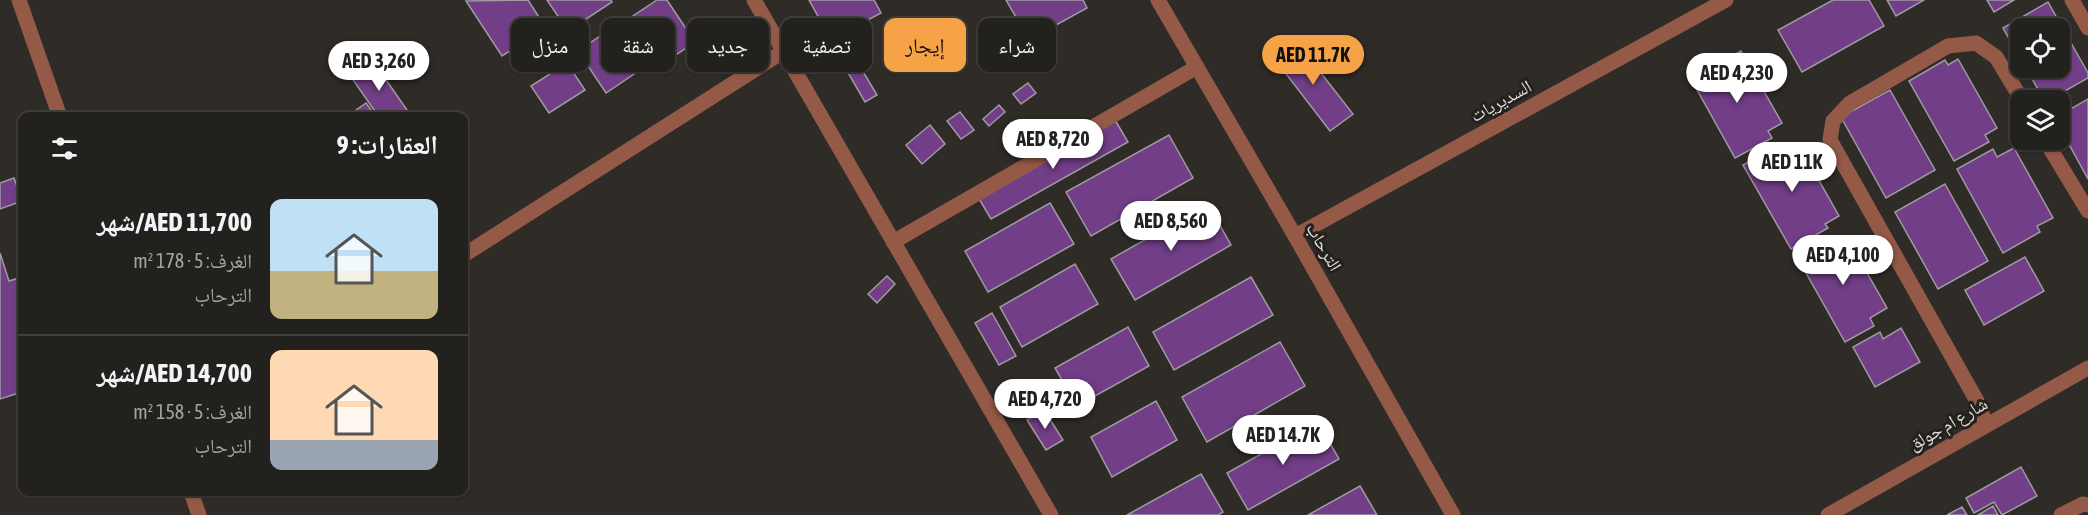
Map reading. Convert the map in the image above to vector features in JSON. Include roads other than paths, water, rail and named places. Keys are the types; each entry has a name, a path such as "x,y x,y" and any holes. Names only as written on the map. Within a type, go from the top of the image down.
{"street":[{"path":"19,0 58,112"},
{"path":"754,0 781,46"},
{"name":"الترحاب","path":"1158,0 1453,515"},
{"name":"السديريات","path":"1295,236 1726,0"},
{"path":"2072,0 2088,28"},
{"path":"1986,424 1977,401 1830,140 1833,121 1850,104 1948,45 1976,43 1996,57 2016,90"},
{"path":"468,252 781,53"},
{"path":"893,242 1197,67"},
{"path":"796,72 1052,515"},
{"path":"2051,150 2088,211"},
{"name":"شارع ام جولق","path":"1828,515 2088,368"},
{"path":"192,496 199,515"},
{"path":"2061,515 2083,504 2088,505"}]}
